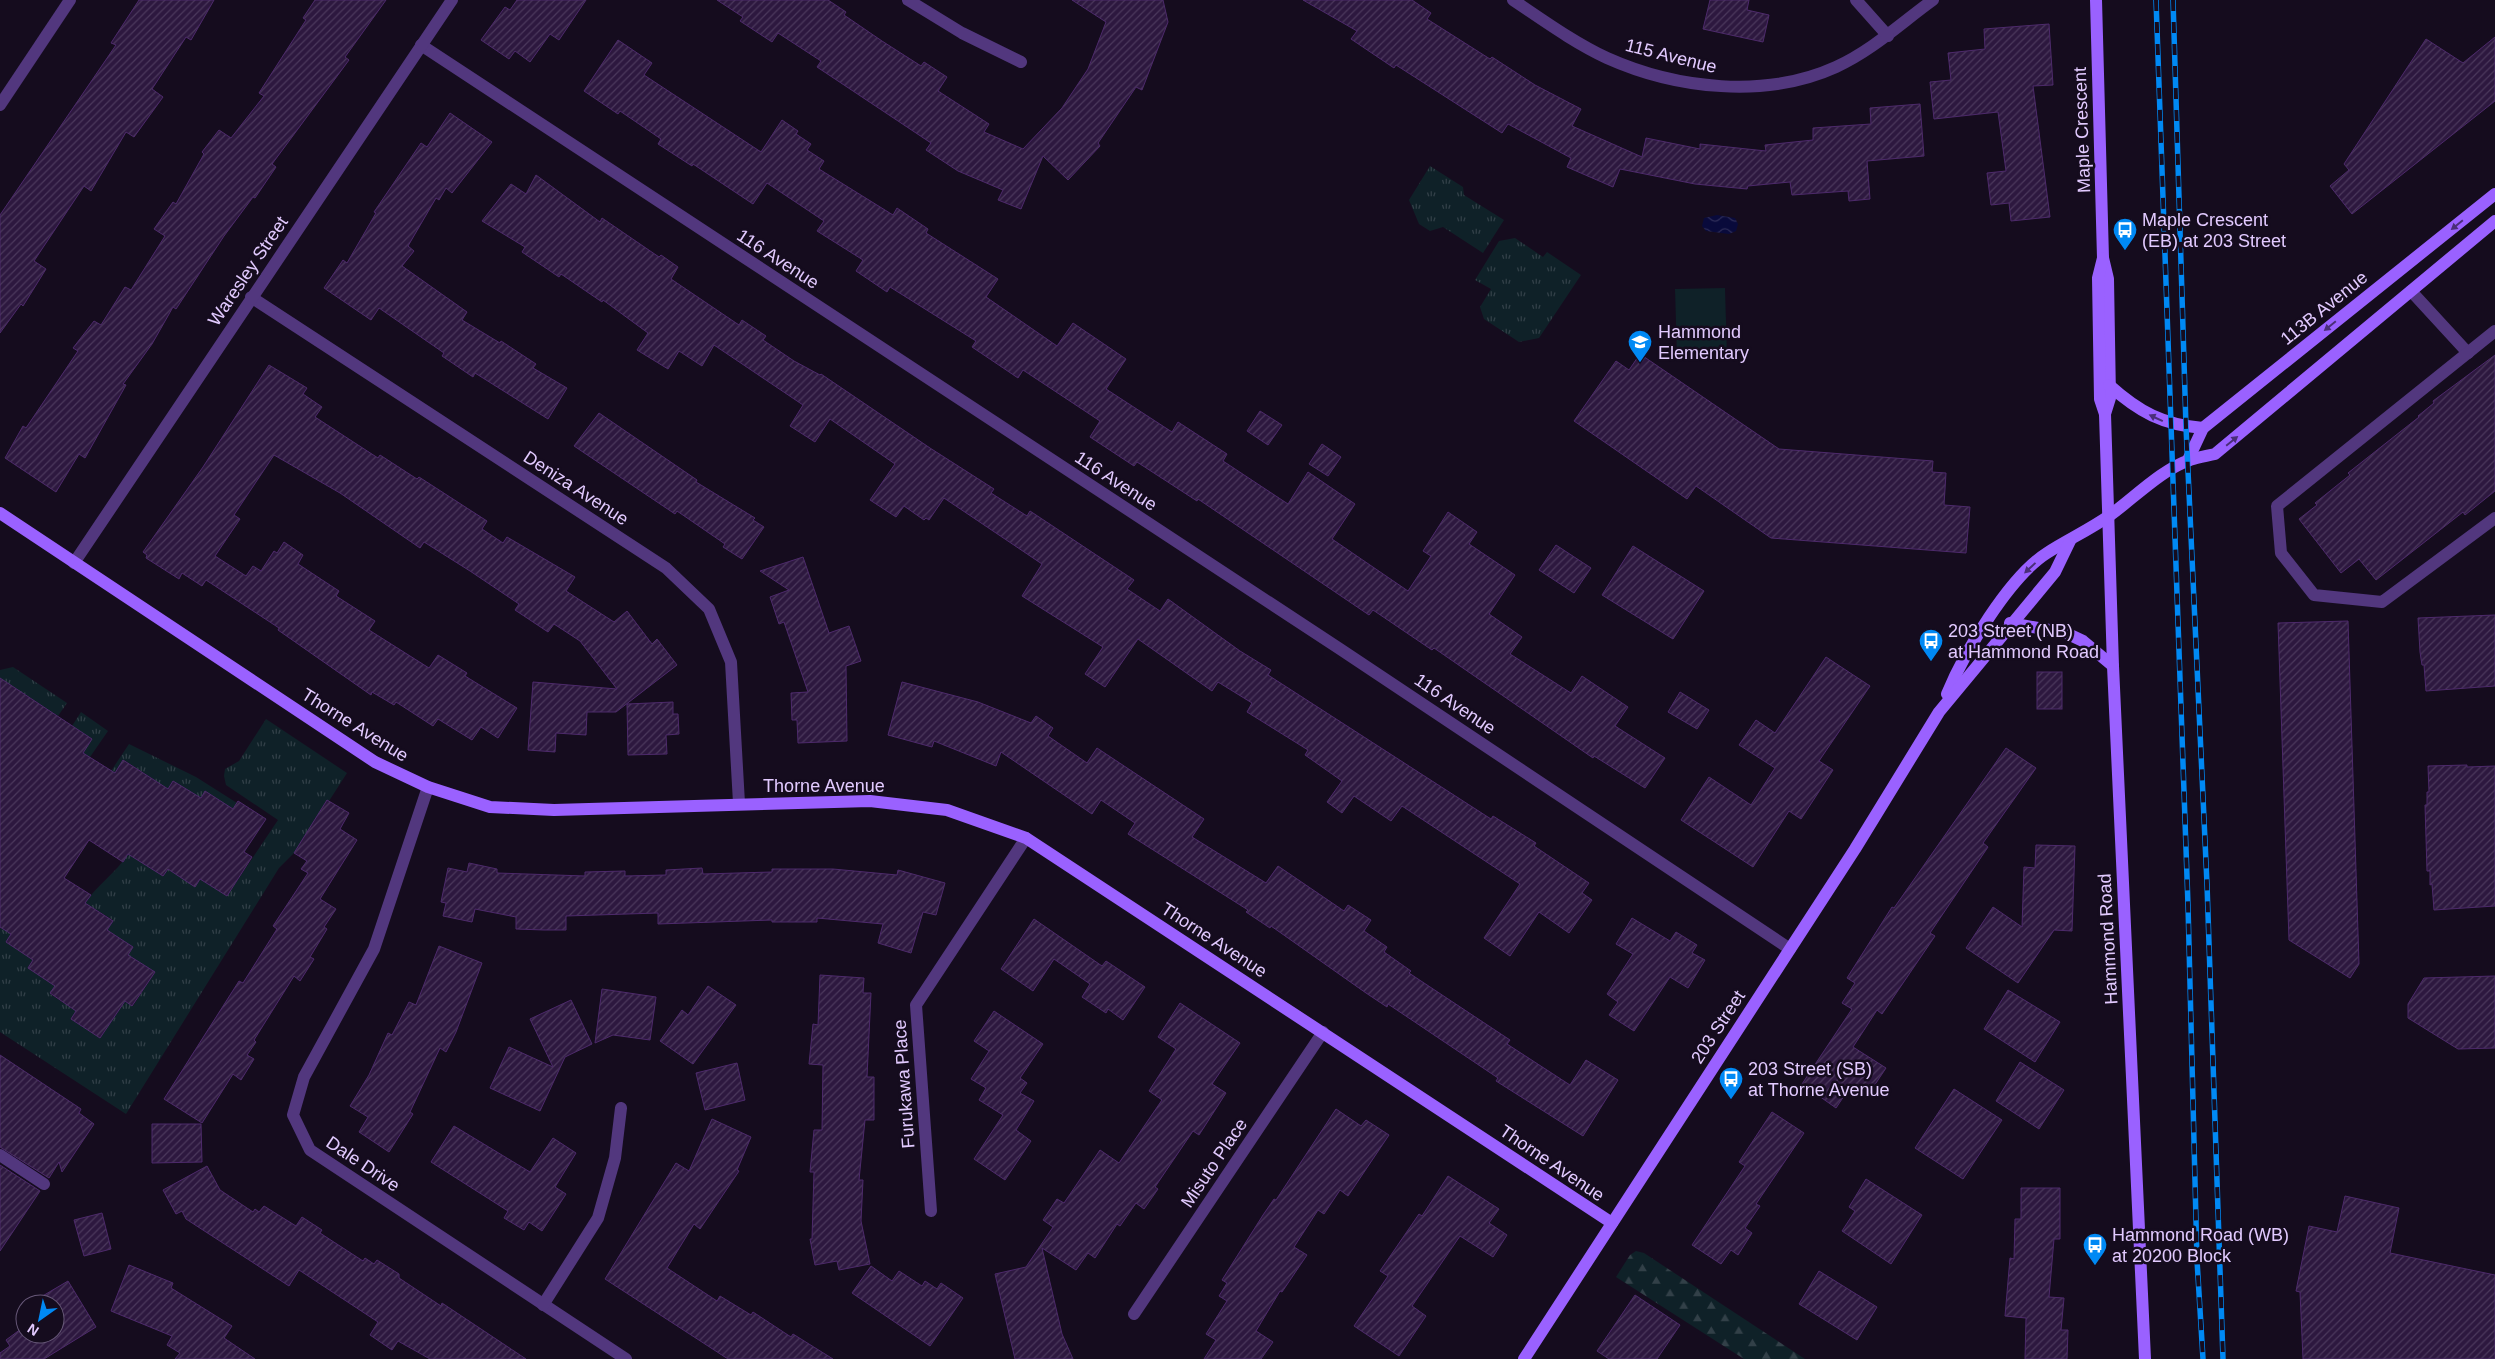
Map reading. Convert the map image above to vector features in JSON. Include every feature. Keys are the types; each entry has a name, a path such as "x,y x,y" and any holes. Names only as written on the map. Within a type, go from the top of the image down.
{"street":[{"path":"0,105 70,0"},
{"name":"Waresley Street","path":"74,563 452,0"},
{"path":"908,0 962,34 1021,62"},
{"name":"115 Avenue","path":"1513,0 1581,44 1608,58 1636,68 1703,85 1735,88 1760,86 1810,76 1843,63 1866,51 1888,36 1933,0"},
{"path":"1856,0 1888,36"},
{"name":"Maple Crescent","path":"2096,0 2103,258 2108,279 2110,398 2104,414"},
{"name":"116 Avenue","path":"421,46 1349,654 1790,948"},
{"name":"113B Avenue","path":"2188,460 2203,428 2495,194"},
{"path":"2108,516 2172,469 2188,460 2216,454 2495,221"},
{"name":"Maple Crescent","path":"2103,258 2098,278 2100,399 2104,414 2108,516"},
{"path":"2411,291 2468,353"},
{"name":"Deniza Avenue","path":"251,297 666,568 709,609 731,662 740,803"},
{"path":"2495,331 2277,506 2282,553 2314,595 2382,602 2495,518"},
{"path":"2109,385 2123,398 2154,418 2172,425 2203,428"},
{"name":"Thorne Avenue","path":"0,513 374,762 428,787 490,807 554,810 740,803 880,802 947,810 1026,838 1612,1223"},
{"name":"203 Street","path":"1939,712 1961,661 1988,618 2022,575 2046,553 2070,541 2108,516"},
{"name":"Hammond Road","path":"2108,516 2113,666 2146,1359"},
{"name":"203 Street","path":"1524,1359 1856,849 1939,712 2010,623 2055,572 2070,541"},
{"path":"2010,623 2066,633 2084,641 2113,666"},
{"name":"Dale Drive","path":"428,787 374,949 304,1077 293,1115 310,1150 626,1359"},
{"name":"Furukawa Place","path":"931,1211 916,1005 1026,838"},
{"name":"Misuto Place","path":"1134,1314 1323,1032"},
{"path":"543,1305 598,1218 615,1158 621,1108"},
{"path":"0,1155 44,1184"}],"green space":[{"path":"1430,166 1463,187 1464,195 1504,220 1483,253 1443,227 1430,231 1419,224 1409,200"},
{"path":"1515,238 1543,257 1547,252 1581,275 1539,338 1519,342 1484,319 1480,307 1491,289 1475,280 1499,241"},
{"path":"1725,288 1727,356 1677,357 1675,289"},
{"path":"13,667 67,703 58,716 0,678 0,670"},
{"path":"81,712 108,731 90,757 83,753 92,739 72,726"},
{"path":"266,719 347,773 329,801 327,800 294,853 279,868 126,1114 0,1032 0,927 11,934 6,942 33,960 28,968 55,986 50,994 76,1011 71,1019 100,1038 125,1001 133,1006 155,972 128,955 133,947 107,930 113,920 85,903 128,854 163,876 168,869 200,879 227,896 278,820 226,785 224,776 225,769 239,761"},
{"path":"129,744 196,777 237,803 233,809 205,791 201,798 173,781 168,789 124,760 115,773 111,771"},
{"path":"1636,1251 1644,1253 1805,1359 1744,1359 1616,1277 1630,1255"}],"water":[{"path":"1717,215 1735,218 1738,224 1736,231 1729,234 1706,231 1702,226 1704,218"}],"building":[{"path":"139,0 214,0 191,40 186,37 152,89 163,97 134,137 126,132 91,191 84,186 34,261 46,269 23,306 21,304 0,333 0,215 116,45 111,43"},
{"path":"315,0 386,0 345,57 349,60 272,164 276,167 255,198 253,197 224,236 176,309 173,307 152,344 123,384 126,385 85,458 79,454 56,492 5,458 23,426 26,428 78,351 73,348 94,321 101,325 125,287 131,290 165,236 154,229 173,202 176,204 204,154 202,152 219,130 231,138 264,96 259,93 306,20 303,18"},
{"path":"517,0 586,0 559,40 550,34 530,62 515,51 509,59 481,40 505,7 510,10"},
{"path":"717,0 828,0 846,12 844,15 882,41 921,66 924,62 947,77 938,91 989,124 984,132 1023,149 1062,108 1088,69 1106,22 1072,0 1163,0 1168,22 1142,90 1136,87 1098,143 1100,146 1068,180 1043,156 1021,209 998,200 1003,190 958,171 926,150 931,143 817,67 821,61 778,33 772,42 740,21 743,17"},
{"path":"1303,0 1412,0 1431,13 1427,19 1490,59 1492,57 1535,85 1581,109 1572,126 1642,157 1646,138 1700,149 1700,144 1766,151 1765,145 1813,140 1813,128 1871,124 1870,108 1920,104 1924,156 1867,161 1870,199 1849,201 1848,191 1792,195 1790,182 1748,186 1747,189 1695,184 1620,169 1613,187 1567,167 1571,158 1508,124 1502,133 1396,65 1394,68 1351,39 1357,31"},
{"path":"1710,0 1749,0 1747,10 1769,15 1763,42 1703,29"},
{"path":"2049,24 2053,85 2033,86 2050,217 2011,221 2009,203 1991,205 1987,173 2006,171 1998,112 1934,119 1930,82 1951,80 1948,53 1985,49 1984,29"},
{"path":"2495,37 2495,101 2352,214 2330,186 2349,170 2344,164 2426,39 2463,63"},
{"path":"618,40 652,63 644,75 761,152 782,120 798,131 796,134 811,144 807,150 824,161 819,169 893,215 897,208 928,229 926,233 998,279 986,297 1057,346 1073,323 1126,359 1106,389 1172,432 1178,422 1227,454 1223,461 1288,504 1308,472 1355,504 1332,539 1408,591 1431,556 1423,551 1448,512 1477,532 1469,544 1515,575 1489,614 1522,637 1510,654 1571,693 1582,676 1628,707 1615,726 1665,758 1645,788 1594,756 1593,758 1434,648 1432,650 1373,610 1369,615 1198,499 1197,501 1137,462 1134,466 1090,437 1100,421 1023,370 1018,378 972,347 976,341 890,287 887,292 856,271 863,260 817,231 824,221 767,183 753,204 693,164 692,166 658,144 661,139 620,111 618,114 584,91"},
{"path":"450,113 492,142 452,193 446,188 439,200 436,198 408,246 414,251 402,266 467,312 462,320 500,343 501,341 536,364 533,368 567,388 548,419 475,373 473,377 442,356 444,353 379,308 371,320 324,288 343,260 347,263 376,213 374,212 421,143 427,147"},
{"path":"536,175 600,222 602,218 659,257 661,255 678,267 671,279 739,325 742,320 766,336 763,340 794,361 821,374 994,489 991,493 1027,516 1030,511 1134,580 1127,589 1160,611 1168,599 1240,651 1271,670 1268,675 1491,819 1493,816 1536,843 1534,846 1589,883 1582,893 1592,900 1569,933 1539,912 1510,956 1484,938 1520,884 1402,806 1391,821 1354,796 1342,813 1327,802 1342,781 1305,755 1308,750 1247,712 1252,703 1218,682 1212,691 1138,639 1105,687 1085,674 1103,647 1022,596 1042,564 944,498 929,520 926,518 924,520 904,506 896,517 870,500 895,464 830,419 815,442 790,426 803,405 714,345 702,366 679,351 668,369 637,350 648,333 603,300 602,302 561,274 559,277 522,252 525,247 482,221 511,184 526,194"},
{"path":"1640,354 1779,449 1933,461 1932,472 1946,473 1944,505 1970,507 1966,553 1771,538 1696,486 1687,499 1574,421 1616,361 1629,370"},
{"path":"2495,355 2495,491 2465,515 2463,512 2376,580 2359,559 2341,573 2299,519 2317,505 2315,503 2350,475 2348,473 2419,417 2434,403 2433,401"},
{"path":"269,365 307,388 303,394 322,407 315,417 378,458 380,455 417,479 419,477 487,521 482,529 503,543 507,537 575,577 566,591 614,622 627,611 652,644 657,639 677,665 616,712 587,712 586,735 556,733 555,752 528,750 533,682 617,689 580,641 554,624 548,632 515,610 519,604 470,571 424,542 420,548 340,493 274,455 234,515 240,519 215,556 246,576 253,566 261,571 274,551 277,553 284,542 303,555 298,564 339,591 336,596 375,621 369,630 429,668 438,655 467,673 465,676 517,708 498,738 481,727 472,740 438,719 433,726 396,702 394,705 372,692 371,695 278,630 279,628 206,580 202,586 182,573 179,579 146,558 147,555 143,552 203,467"},
{"path":"1260,411 1282,425 1268,445 1247,431"},
{"path":"599,413 697,480 696,482 755,518 753,520 764,527 742,559 723,547 725,544 677,511 675,514 574,446"},
{"path":"1322,444 1341,457 1328,476 1309,464"},
{"path":"1556,545 1591,568 1574,593 1539,570"},
{"path":"1633,546 1704,591 1673,639 1602,595"},
{"path":"803,557 829,633 849,626 861,661 846,666 847,741 798,743 797,720 792,720 791,693 808,692 784,622 779,624 770,597 789,590 760,571"},
{"path":"2495,615 2495,686 2426,691 2424,665 2422,665 2420,652 2418,618"},
{"path":"2348,621 2359,964 2350,978 2289,940 2278,623"},
{"path":"1826,657 1870,686 1819,761 1833,770 1801,819 1789,811 1753,867 1681,820 1709,777 1751,805 1775,768 1739,745 1756,720 1775,733"},
{"path":"2037,672 2062,672 2062,709 2037,709"},
{"path":"0,678 92,739 83,753 115,773 123,760 168,789 173,781 201,798 205,791 233,809 238,801 266,819 244,852 252,857 227,896 200,879 195,887 168,869 163,876 128,854 123,862 89,840 64,878 91,895 85,903 113,921 107,930 133,947 128,955 155,972 132,1006 125,1001 100,1038 71,1019 76,1011 50,993 55,986 28,968 33,960 6,942 11,934 0,927"},
{"path":"902,682 978,702 1031,723 1036,716 1053,728 1048,736 1087,763 1097,748 1204,819 1192,837 1266,883 1278,866 1344,911 1348,905 1371,920 1364,931 1387,947 1384,952 1411,971 1409,973 1510,1040 1507,1044 1570,1085 1586,1060 1618,1080 1583,1136 1496,1081 1498,1078 1388,1004 1387,1007 1366,993 1271,926 1270,928 1246,912 1248,910 1128,834 1135,823 1101,800 1092,814 1001,752 996,766 934,741 932,747 888,735"},
{"path":"1680,692 1709,710 1697,729 1668,712"},
{"path":"673,702 673,714 678,714 679,734 666,735 667,754 628,755 627,704"},
{"path":"2006,748 2036,768 1983,843 1988,847 1930,933 1935,936 1882,1014 1877,1010 1853,1047 1886,1068 1866,1098 1850,1087 1836,1108 1802,1084 1852,1009 1842,1003 1855,983 1847,978 1892,907 1894,908"},
{"path":"2467,765 2467,767 2495,766 2495,906 2434,910 2430,871 2427,871 2425,805 2427,805 2427,792 2429,792 2428,766"},
{"path":"327,800 349,813 340,829 357,840 320,899 336,909 324,927 327,929 310,957 314,959 300,981 294,976 254,1040 256,1042 247,1055 254,1059 241,1080 233,1074 202,1123 164,1099 239,981 243,983 277,929 273,926 308,873 301,869 307,861 294,853"},
{"path":"2036,845 2075,846 2072,931 2054,930 2018,983 1966,948 1993,907 2022,927 2024,867 2035,868"},
{"path":"469,863 497,869 497,873 585,876 585,872 625,871 625,876 666,875 666,870 702,868 703,874 772,872 772,869 833,869 897,875 898,870 945,883 936,915 923,912 911,953 878,943 883,924 817,918 817,922 772,922 772,920 658,924 658,913 566,916 566,930 544,930 516,929 516,917 475,909 472,922 443,916 446,903 441,902 448,868 467,872"},
{"path":"1632,918 1670,941 1676,932 1697,945 1692,953 1705,960 1688,988 1670,977 1634,1031 1609,1015 1618,1002 1607,994 1633,954 1616,944"},
{"path":"1034,919 1102,966 1106,961 1145,987 1123,1020 1108,1009 1106,1013 1082,997 1090,984 1054,959 1033,991 1001,969"},
{"path":"439,946 482,963 456,1032 446,1052 440,1048 410,1112 413,1114 389,1152 359,1132 368,1117 350,1106 369,1075 388,1033 392,1035 409,1002 416,1005"},
{"path":"820,975 864,978 863,993 871,993 867,1077 874,1077 874,1120 865,1120 859,1180 863,1180 861,1221 870,1264 839,1270 837,1261 815,1265 810,1239 812,1239 814,1172 810,1172 814,1130 822,1130 823,1065 809,1064 813,1024 818,1025"},
{"path":"2495,976 2495,1048 2458,1049 2408,1018 2408,1004 2424,978"},
{"path":"708,986 736,1005 693,1064 660,1041 682,1010 688,1015"},
{"path":"602,989 656,997 650,1040 613,1035 595,1043"},
{"path":"2008,990 2060,1022 2035,1062 1984,1029"},
{"path":"571,1000 592,1044 565,1057 540,1111 490,1088 509,1047 553,1067 530,1019"},
{"path":"1180,1003 1240,1043 1212,1084 1226,1093 1199,1135 1193,1131 1155,1187 1158,1189 1144,1209 1136,1203 1120,1226 1117,1224 1095,1258 1088,1253 1076,1270 1042,1248 1062,1334 1073,1359 1015,1359 995,1274 1026,1267 1053,1227 1043,1220 1057,1199 1064,1203 1100,1150 1119,1163 1162,1100 1149,1091 1176,1049 1158,1037"},
{"path":"994,1011 1043,1044 1020,1078 1027,1083 1020,1093 1034,1101 1016,1130 1031,1141 1005,1180 974,1159 1003,1115 979,1100 986,1088 971,1079 989,1051 974,1041"},
{"path":"0,1055 81,1109 79,1113 94,1124 62,1172 59,1162 49,1178 0,1147"},
{"path":"2020,1062 2064,1090 2039,1129 1996,1101"},
{"path":"737,1063 745,1100 705,1110 696,1073"},
{"path":"1954,1089 2002,1120 1963,1179 1915,1148"},
{"path":"1336,1109 1361,1126 1366,1120 1389,1135 1348,1196 1340,1190 1324,1214 1318,1210 1294,1247 1307,1255 1282,1292 1280,1291 1256,1331 1273,1342 1261,1359 1204,1359 1216,1340 1206,1334 1227,1301 1219,1296 1227,1283 1222,1280 1263,1215 1274,1199 1276,1200"},
{"path":"1772,1112 1804,1133 1756,1204 1760,1206 1745,1228 1752,1233 1738,1255 1731,1250 1721,1264 1692,1245 1745,1166 1739,1162"},
{"path":"712,1119 751,1137 737,1170 739,1171 700,1229 694,1224 667,1268 717,1301 720,1296 751,1315 753,1312 791,1337 793,1334 833,1359 728,1359 605,1279 676,1163 689,1171"},
{"path":"152,1124 201,1124 202,1162 152,1163"},
{"path":"454,1126 530,1172 553,1138 576,1153 555,1187 566,1194 542,1231 529,1222 524,1230 504,1218 508,1211 431,1162"},
{"path":"0,1165 40,1191 0,1251"},
{"path":"207,1166 220,1190 253,1212 255,1209 259,1212 264,1206 296,1226 302,1217 322,1230 320,1233 363,1261 365,1258 374,1264 377,1260 399,1274 399,1278 441,1306 442,1303 526,1359 430,1359 398,1341 392,1350 370,1335 378,1322 299,1270 289,1286 186,1219 182,1211 176,1214 163,1190"},
{"path":"1448,1176 1499,1209 1489,1223 1507,1235 1493,1257 1460,1236 1412,1306 1426,1316 1399,1356 1354,1326 1388,1276 1380,1271 1419,1214 1422,1216"},
{"path":"1866,1179 1922,1215 1891,1264 1842,1231 1855,1211 1849,1207"},
{"path":"2021,1188 2060,1188 2060,1239 2054,1239 2049,1297 2064,1298 2061,1330 2068,1330 2067,1359 2025,1359 2026,1318 2005,1316 2010,1258 2014,1259 2015,1219 2021,1219"},
{"path":"2345,1196 2399,1208 2390,1253 2495,1275 2495,1359 2303,1359 2300,1292 2296,1291 2309,1226 2337,1232"},
{"path":"102,1213 111,1249 84,1256 74,1220"},
{"path":"129,1265 173,1283 171,1288 232,1326 224,1338 255,1359 175,1359 180,1353 167,1345 172,1336 111,1311"},
{"path":"871,1266 892,1281 899,1271 922,1286 925,1281 937,1289 941,1283 963,1298 930,1346 852,1293"},
{"path":"1819,1271 1877,1307 1857,1340 1799,1304"},
{"path":"68,1281 96,1327 44,1359 0,1359 0,1353 10,1346 6,1340 15,1333 15,1344 65,1344 65,1294 46,1294"},
{"path":"1635,1295 1680,1325 1657,1359 1609,1359 1597,1351"}],"railway":[{"path":"2156,0 2188,905 2197,1260 2203,1359"},
{"path":"2173,0 2186,427 2207,884 2223,1359"}],"place":[{"name":"Maple Crescent (EB) at 203 Street","path":"2125,251"},
{"name":"Hammond Elementary","path":"1640,363"},
{"name":"203 Street (NB) at Hammond Road","path":"1931,662"},
{"name":"203 Street (SB) at Thorne Avenue","path":"1731,1100"},
{"name":"Hammond Road (WB) at 20200 Block","path":"2095,1266"}]}
